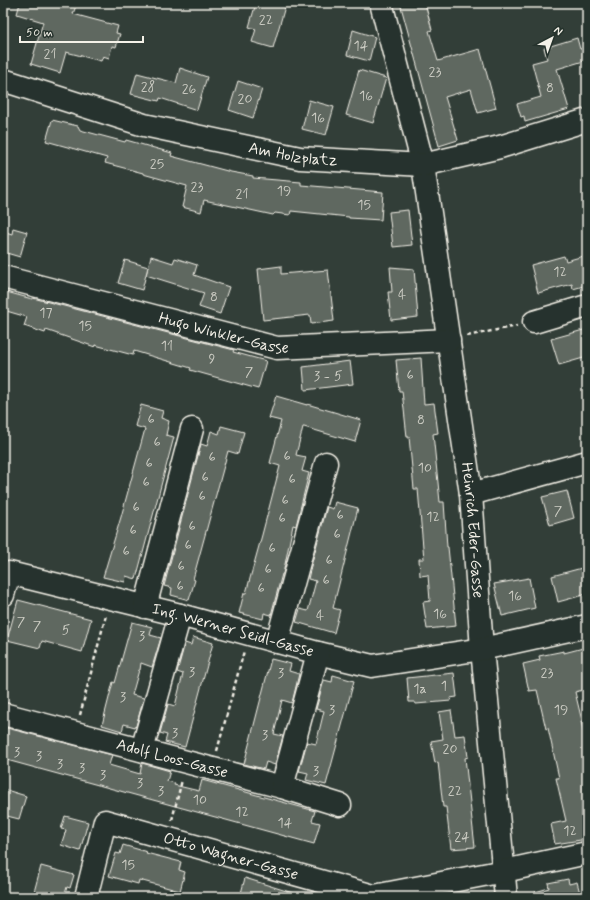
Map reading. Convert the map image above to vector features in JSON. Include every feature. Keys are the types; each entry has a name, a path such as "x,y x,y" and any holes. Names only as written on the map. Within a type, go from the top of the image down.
{"street":[{"name":"Heinrich Eder-Gasse","path":"381,3 423,165 471,494 482,649 506,897"},
{"name":"Am Holzplatz","path":"3,80 144,125 300,158 423,165 500,147 587,120"},
{"name":"Hugo Winkler-Gasse","path":"3,278 277,348 449,340"},
{"path":"534,322 587,306"},
{"path":"145,607 192,429"},
{"path":"471,494 587,462"},
{"path":"277,642 326,463"},
{"name":"Ing. Werner Seidl-Gasse","path":"3,595 9,573 180,615 318,653 372,666 482,649 587,626"},
{"path":"142,750 180,615"},
{"path":"282,787 318,653"},
{"name":"Adolf Loos-Gasse","path":"3,714 282,787 340,805"},
{"name":"Otto Wagner-Gasse","path":"86,897 105,821 374,896 504,871 587,853"}],"path":[{"path":"449,340 534,322"},
{"path":"75,733 110,598"},
{"path":"212,769 248,634"},
{"path":"167,838 187,762"}],"building":[{"path":"20,3 77,3 73,14 118,26 116,33 120,34 116,47 112,46 109,58 103,56 101,61 66,52 60,73 31,64 43,22 17,14"},
{"path":"256,3 286,3 273,48 252,42 256,29 249,27"},
{"path":"400,3 425,3 432,30 429,31 438,61 480,49 496,108 478,113 471,89 445,97 458,140 439,146"},
{"path":"353,30 375,37 369,61 347,55"},
{"path":"577,38 580,49 587,48 587,60 557,69 569,109 525,122 524,116 521,117 517,104 541,97 532,63 547,59 544,48"},
{"path":"180,68 207,77 197,110 160,98 159,101 131,94 137,73 176,83"},
{"path":"359,70 386,78 373,123 346,115"},
{"path":"238,81 262,89 253,118 229,110"},
{"path":"309,100 334,107 326,135 302,129"},
{"path":"52,120 78,126 80,130 125,142 126,140 172,153 171,156 231,172 253,176 253,178 301,182 301,185 383,192 381,220 291,211 290,215 275,213 273,215 204,200 201,212 182,207 187,186 105,163 107,158 46,141"},
{"path":"408,210 412,245 393,247 389,212"},
{"path":"13,228 27,232 20,257 3,252 3,231 12,234"},
{"path":"587,255 587,285 573,289 572,284 538,293 531,265 564,256 566,261"},
{"path":"151,256 173,263 175,258 197,265 194,275 229,287 220,314 199,307 204,293 146,275"},
{"path":"125,260 148,267 142,290 118,283"},
{"path":"281,266 281,274 328,270 334,321 311,324 310,315 263,320 258,269"},
{"path":"390,267 414,269 418,317 391,320 388,292 392,292"},
{"path":"3,291 234,350 233,352 266,361 258,389 190,370 191,368 134,351 133,355 95,345 95,347 46,330 45,333 24,326 27,317 3,310"},
{"path":"587,329 587,357 559,365 551,339"},
{"path":"421,358 424,404 434,403 438,433 433,434 440,502 444,502 447,547 456,626 427,629 423,602 430,601 428,575 420,576 419,559 424,559 418,489 414,489 409,437 407,437 402,391 399,391 396,360"},
{"path":"350,361 353,384 305,390 303,367"},
{"path":"276,396 361,420 355,442 303,427 296,455 306,457 302,471 309,473 296,526 293,525 283,574 271,615 264,613 263,619 239,613 244,593 246,593 280,466 270,463 281,421 269,418"},
{"path":"141,405 163,411 161,418 169,421 166,435 174,437 136,579 126,576 125,582 103,577 145,429 135,426"},
{"path":"221,426 244,432 238,454 228,451 193,579 195,580 189,600 171,595 172,588 164,586 201,444 207,446 211,431 219,434"},
{"path":"567,491 574,518 550,525 542,497"},
{"path":"335,502 358,508 333,608 340,610 334,633 296,622 300,609 308,611 316,581 308,579 311,566 327,507 333,509"},
{"path":"582,568 587,584 587,594 558,602 552,576"},
{"path":"529,578 535,608 502,616 494,584"},
{"path":"18,600 91,619 82,652 42,641 40,648 7,640"},
{"path":"132,622 152,627 150,635 161,638 152,667 141,663 139,670 132,695 144,698 136,726 124,724 122,731 102,725 113,682 115,683"},
{"path":"193,637 213,643 185,747 165,742 167,735 160,733 168,704 175,706 183,674 177,672 185,643 191,645"},
{"path":"587,647 587,689 575,692 587,746 587,764 584,764 587,778 587,800 584,801 587,821 587,839 555,844 551,824 566,821 556,778 559,778 548,728 546,729 537,690 529,691 523,664 540,660 539,656 564,651 564,653"},
{"path":"271,659 291,664 289,671 299,674 292,703 282,700 274,734 283,736 275,765 266,762 264,769 244,764"},
{"path":"454,673 457,697 450,698 451,701 416,704 415,702 409,702 407,678"},
{"path":"333,675 354,681 326,785 306,780 308,773 299,771 307,742 316,744 324,711 316,709 324,680 332,682"},
{"path":"451,710 455,736 465,735 468,757 465,758 475,847 451,849 446,807 443,807 438,762 435,763 431,741 443,739 439,712"},
{"path":"3,727 112,755 109,765 140,774 142,763 170,771 167,781 175,783 174,785 199,791 202,780 315,811 312,821 320,823 314,844 3,759"},
{"path":"3,789 26,796 19,819 3,815"},
{"path":"65,816 88,822 80,851 61,845 66,830 61,829"},
{"path":"123,845 147,852 146,853 181,862 179,870 185,872 180,891 139,880 138,884 109,876 116,853 120,854"},
{"path":"41,866 74,875 70,888 67,887 64,897 51,897 34,892"},
{"path":"245,878 296,894 296,897 240,897"},
{"path":"568,879 569,884 577,882 581,897 536,897 535,892 549,888 548,883"}]}
